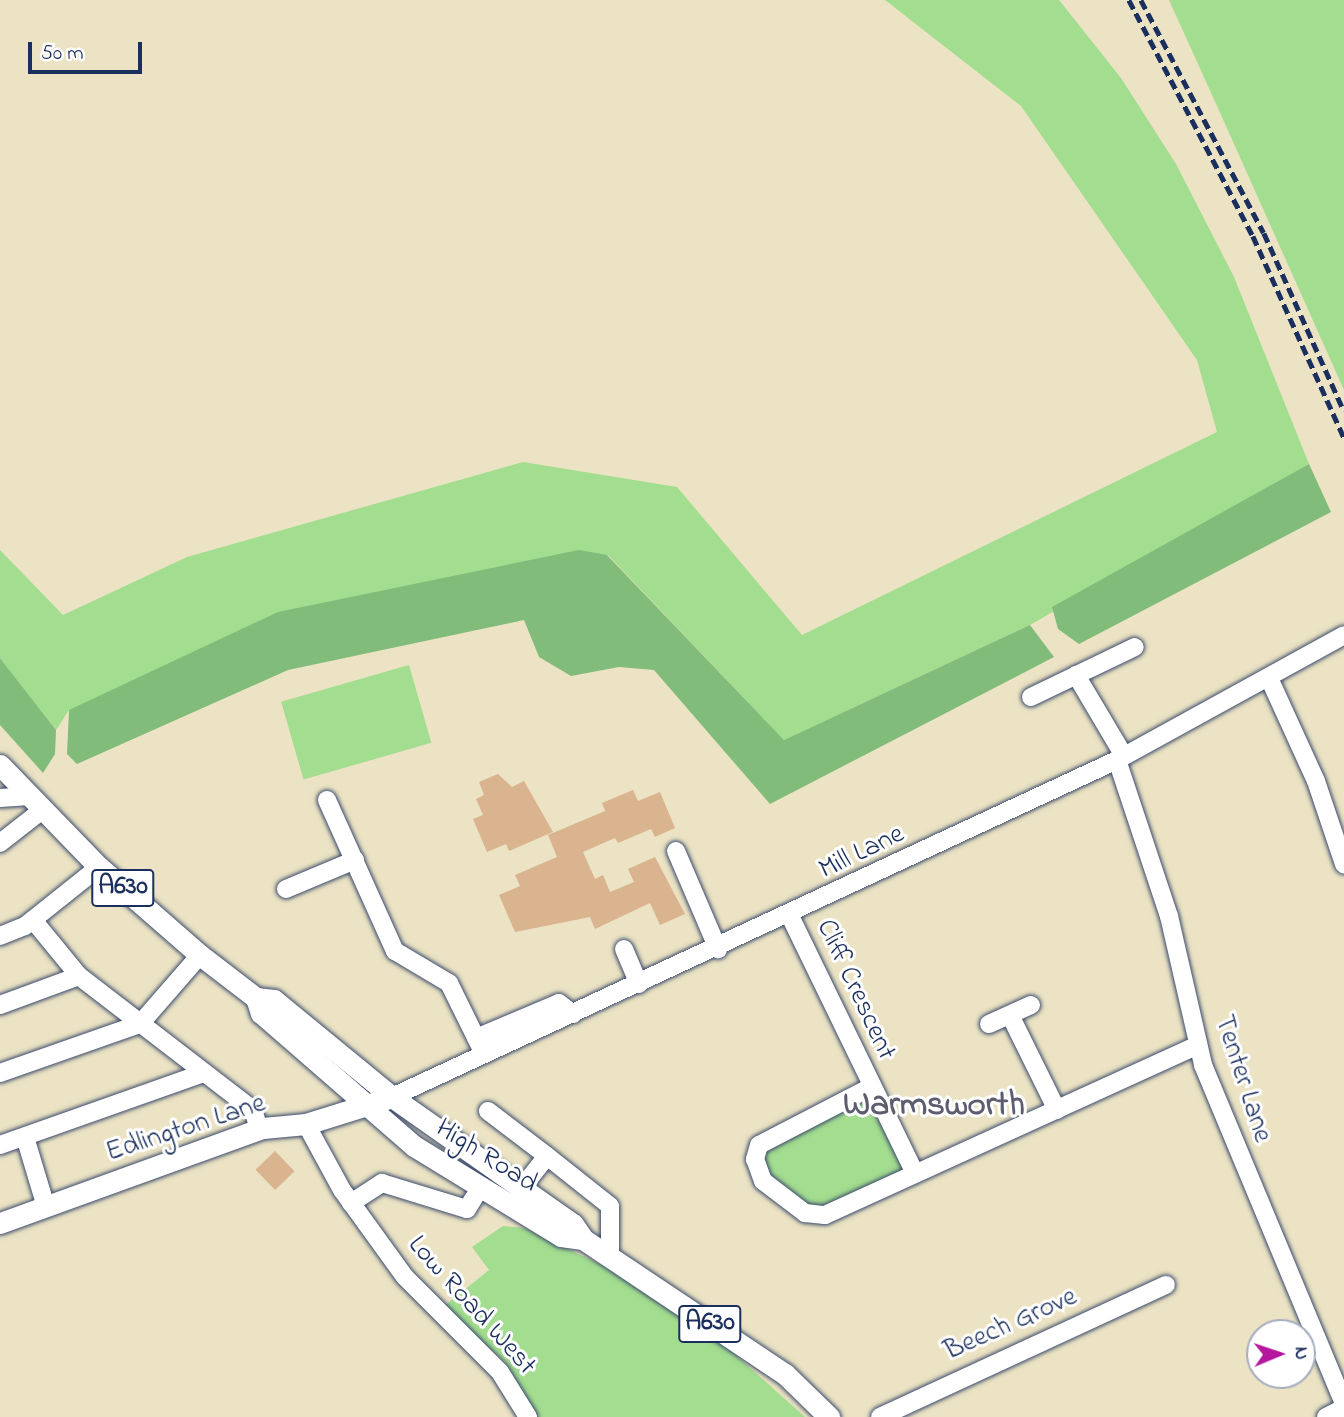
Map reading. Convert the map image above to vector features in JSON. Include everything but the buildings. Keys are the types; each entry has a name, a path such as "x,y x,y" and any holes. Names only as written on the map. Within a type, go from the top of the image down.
{"main road":[{"name":"A630","path":"0,765 99,867 200,955 256,998 274,1000 392,1097"},
{"name":"A630","path":"256,998 261,1013 366,1108"},
{"name":"Edlington Lane","path":"0,1223 259,1129 306,1124 366,1108 392,1097"},
{"name":"High Road","path":"392,1097 520,1190 573,1224 583,1239 785,1374 829,1417"},
{"name":"High Road","path":"366,1108 481,1187 561,1236 583,1239"}],"street":[{"name":"Mill Lane","path":"392,1097 480,1046 573,1014 718,949 1120,758 1344,635"},
{"path":"1031,697 1135,647"},
{"name":"Tenter Lane","path":"1076,675 1120,758 1169,916 1198,1045 1277,1255 1344,1406"},
{"path":"1269,678 1317,781 1344,864"},
{"path":"0,798 34,803"},
{"path":"327,800 395,950 449,983 480,1046"},
{"path":"0,842 34,803"},
{"path":"676,851 718,949"},
{"path":"286,889 355,859"},
{"path":"0,936 33,920 99,867"},
{"name":"Cliff Crescent","path":"790,916 915,1173"},
{"path":"33,920 79,976 201,1074 253,1110 259,1129"},
{"path":"624,949 639,984"},
{"path":"0,1073 140,1024 200,955"},
{"path":"0,1005 79,976"},
{"path":"989,1024 1031,1005"},
{"path":"1010,1014 1056,1110"},
{"name":"Cliff Crescent","path":"871,1087 772,1134 759,1145 757,1171 804,1213 820,1217 1198,1045"},
{"path":"0,1145 201,1074"},
{"path":"488,1111 610,1206 610,1257"},
{"name":"Low Road West","path":"306,1124 351,1203 425,1300 500,1372 528,1417"},
{"path":"25,1136 46,1207"},
{"path":"520,1190 547,1156"},
{"path":"351,1203 382,1183 467,1209 481,1187"},
{"name":"Beech Grove","path":"880,1417 1166,1285"},
{"path":"1326,1417 1344,1406"}],"green space":[{"path":"885,0 1059,0 1121,78 1176,164 1234,277 1309,464 1030,625 784,740 608,555 69,710 56,730 0,658 0,550 63,615 187,557 523,462 677,487 802,635 1217,432 1197,360 1021,106"},
{"path":"1169,0 1344,0 1344,390 1222,117"},
{"path":"1309,464 1331,512 1079,644 1058,629 1052,607"},
{"path":"579,550 607,555 784,740 1030,625 1054,657 770,804 654,670 619,667 571,676 539,657 524,620 288,670 77,764 67,754 69,710 278,612"},
{"path":"0,658 56,730 55,754 43,773 0,725"},
{"path":"409,665 431,743 303,780 281,702"},
{"path":"854,1102 873,1106 904,1170 815,1210 767,1176 764,1152"},
{"path":"503,1226 524,1228 610,1269 721,1342 805,1417 537,1417 505,1362 443,1307 489,1270 472,1247"}],"railway":[{"path":"1129,0 1253,236 1344,438"},
{"path":"1141,0 1264,233 1344,411"}],"district":[{"name":"Warmsworth","path":"934,1106"}]}
